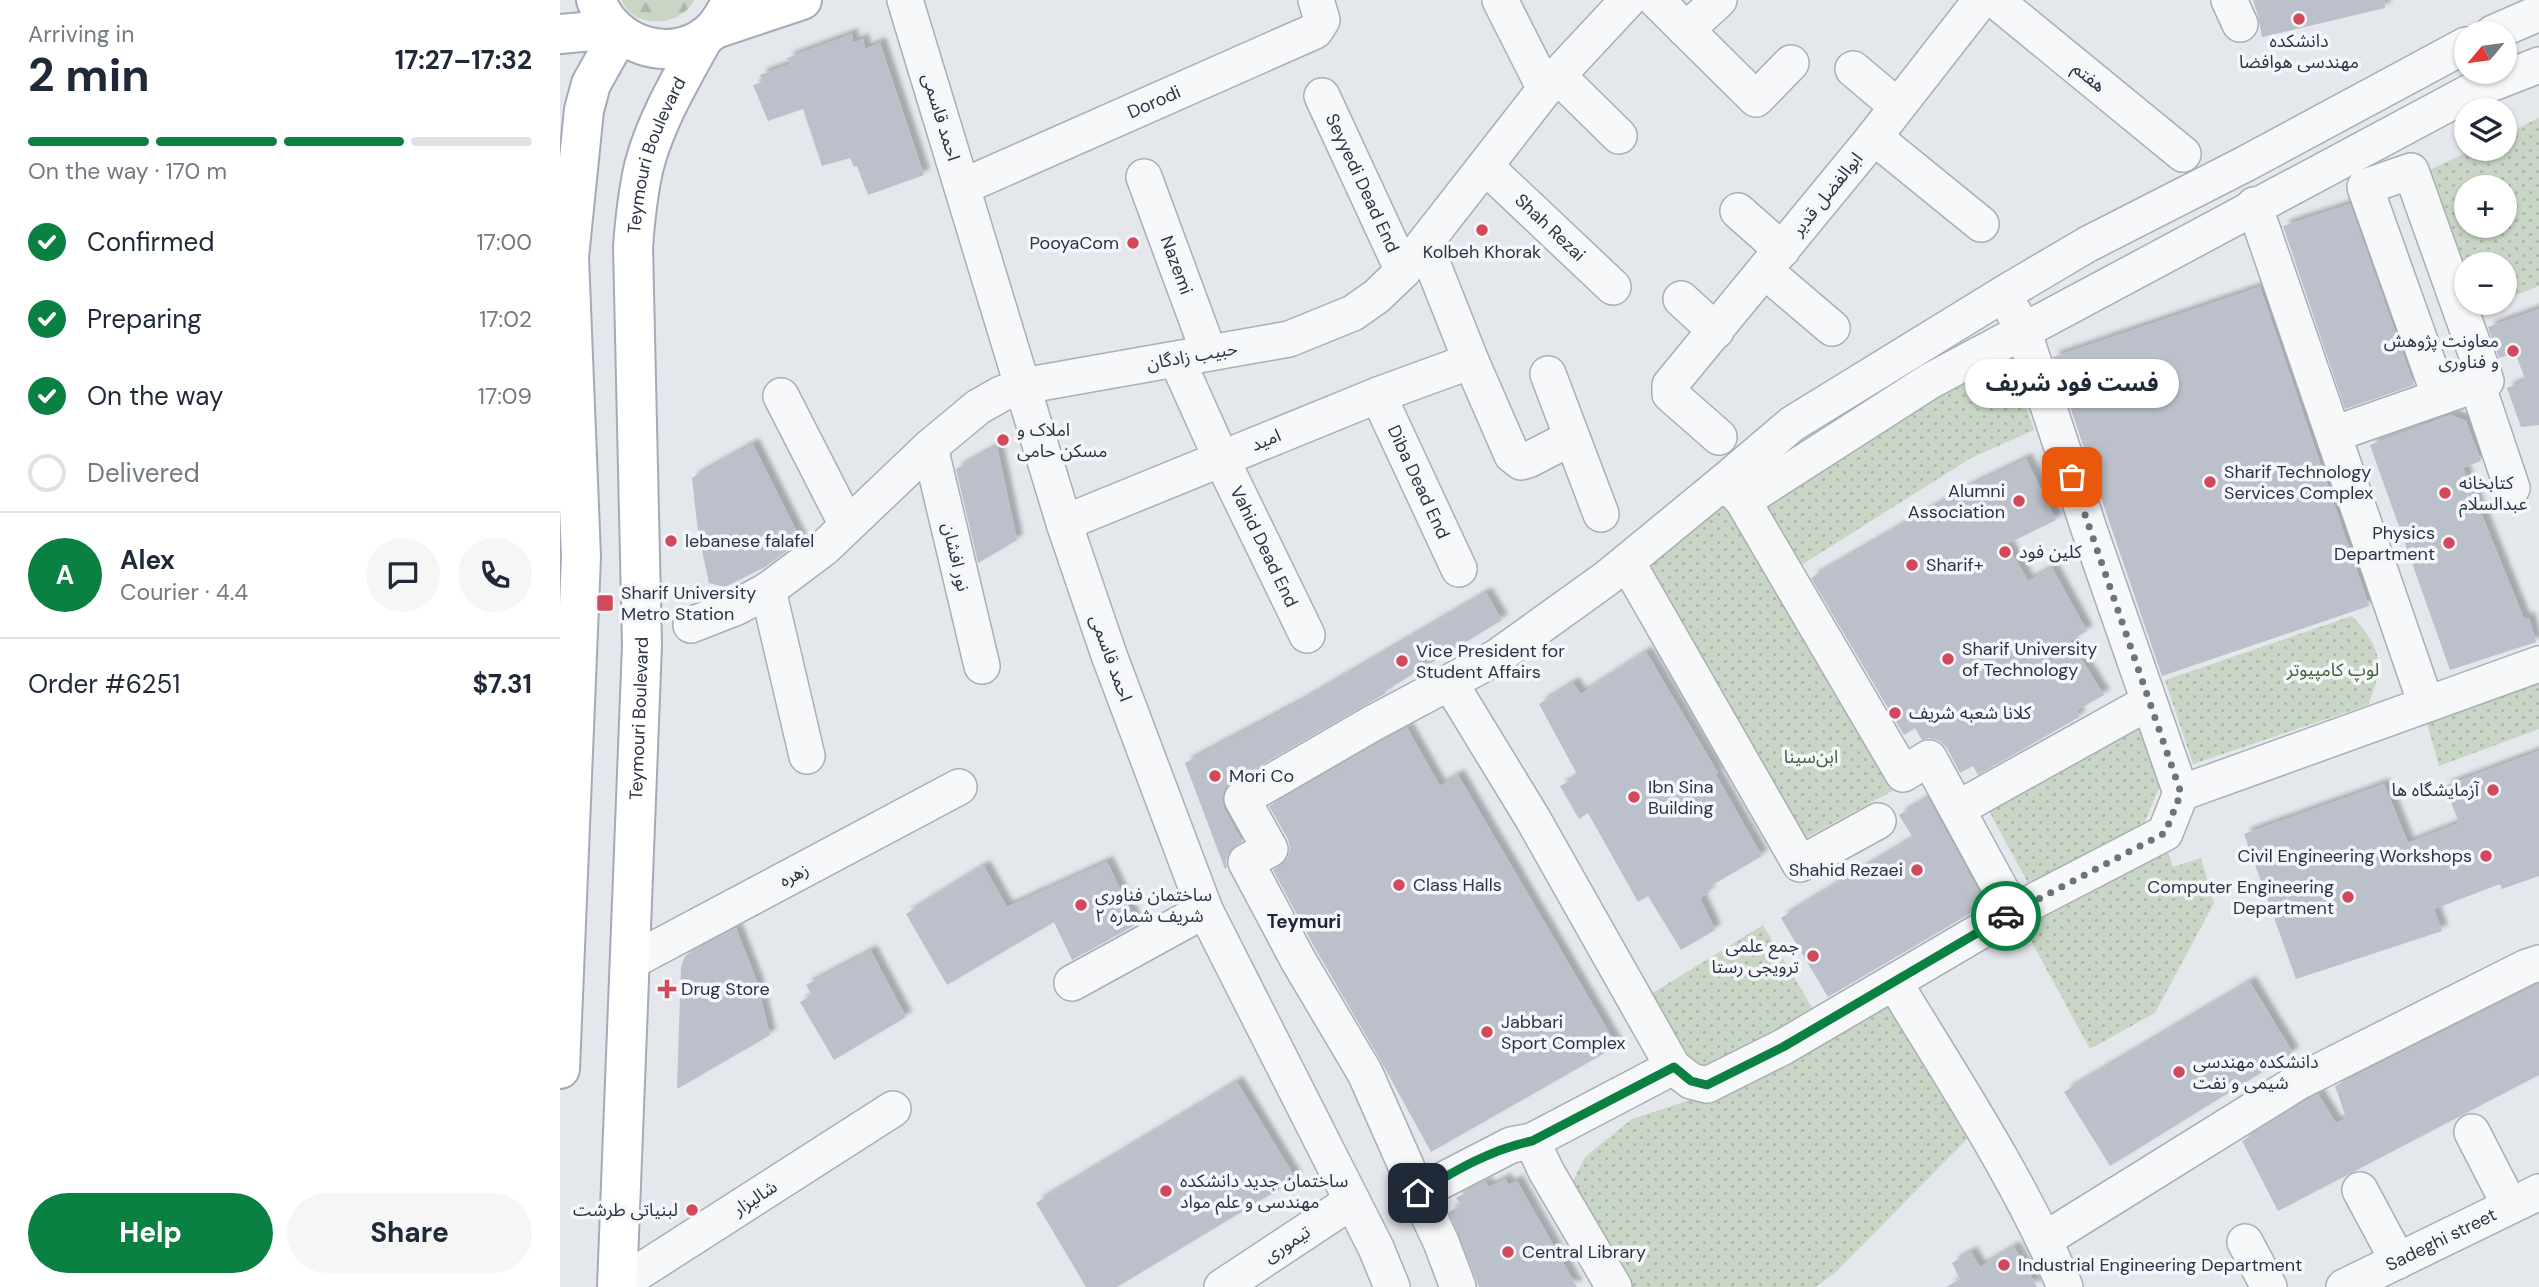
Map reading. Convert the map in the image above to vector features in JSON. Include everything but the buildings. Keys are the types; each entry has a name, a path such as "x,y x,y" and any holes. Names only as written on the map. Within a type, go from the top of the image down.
{"main road":[{"path":"610,21 639,45 661,50 684,47 717,22 802,0"},
{"path":"560,34 610,21"},
{"path":"560,1069 581,557 566,391 569,257 584,110 610,21"},
{"name":"Teymouri Boulevard","path":"617,1287 642,645 633,247 635,217 645,164 654,138 676,88 717,22"},
{"path":"560,197 569,257"}],"street":[{"name":"احمد قاسمی","path":"905,0 1064,523 1109,655 1205,910 1376,1248 1392,1287"},
{"name":"Dorodi","path":"962,187 1315,31 1322,20 1316,0"},
{"path":"1500,0 1551,82 1619,136"},
{"name":"حبیب زادگان","path":"691,625 737,607 768,590 824,548 930,447 988,400 1023,386 1289,339 1353,313 1377,296 1414,258 1551,82 1628,0"},
{"path":"1657,0 1756,99 1791,63"},
{"path":"1686,30 1718,0"},
{"name":"ابوالفضل قدیر","path":"1720,437 1670,394 1670,384 1874,137 1981,0"},
{"name":"هفتم","path":"1994,0 2183,154"},
{"path":"2517,23 2539,13"},
{"path":"1735,491 1792,424 2005,293 2088,244 2245,164 2454,51"},
{"path":"1458,1287 1441,1242 1365,1073 1298,960 1246,862 1270,849 1242,799 1373,723 1497,657 1626,562 1735,491 1814,454 1930,381 2254,205 2469,92 2539,65"},
{"path":"1853,69 1897,106"},
{"name":"Seyyedi Dead End","path":"1322,96 1471,361 1512,455 1521,462 1528,460 1571,438"},
{"path":"1874,137 1980,224"},
{"name":"Shah Rezai","path":"1486,167 1613,287"},
{"path":"2334,434 2486,381 2411,171 2365,187 2440,397"},
{"name":"Nazemi","path":"1144,177 1221,458"},
{"path":"2254,205 2426,704"},
{"path":"1738,211 1773,261 1832,328"},
{"path":"1450,682 1533,819 1674,1067 1691,1081 1707,1085 1783,1047 2013,912 2165,833 2181,793 2023,330 2005,293"},
{"path":"1681,299 1716,331"},
{"name":"امید","path":"1064,523 1378,394 1471,361"},
{"path":"1548,374 1601,514"},
{"path":"2477,384 2512,488"},
{"name":"Diba Dead End","path":"1378,394 1459,569"},
{"path":"781,396 847,525"},
{"name":"نور افشان","path":"930,447 982,666"},
{"name":"Vahid Dead End","path":"1221,458 1307,635"},
{"path":"1735,491 1903,774 1929,758 2013,912"},
{"path":"560,513 572,528 581,557"},
{"path":"1626,562 1800,864 1878,821"},
{"path":"768,590 807,755"},
{"path":"2181,793 2539,664"},
{"path":"1957,809 2149,702"},
{"name":"زهره","path":"629,962 959,787"},
{"path":"1072,983 1205,910"},
{"path":"2044,1240 2300,1081 2539,963"},
{"path":"1894,982 1973,1111 2044,1240 2065,1287"},
{"path":"1418,1193 1448,1175 1511,1145 1532,1141 1674,1067"},
{"name":"شالیزار","path":"617,1287 893,1110"},
{"path":"2472,1132 2529,1205"},
{"path":"1532,1141 1546,1171 1614,1287"},
{"path":"2360,1190 2398,1261"},
{"name":"تیموری","path":"1222,1287 1352,1201"},
{"name":"Sadeghi street","path":"2344,1287 2529,1205"},
{"path":"2245,1242 2269,1287"}],"green space":[{"path":"622,0 694,0 679,16 657,21 636,16 627,10"},
{"path":"2539,118 2539,286 2517,295 2517,252 2454,252 2454,267 2423,173 2454,158 2454,161 2517,161 2517,129"},
{"path":"2005,345 2034,430 1971,458 1795,569 1758,498"},
{"name":"ابن‌سینا","path":"1718,505 1734,511 1894,790 1796,843 1642,566"},
{"name":"لوپ کامپیوتر","path":"2352,616 2370,638 2378,658 2377,679 2368,705 2193,764 2165,680"},
{"path":"2539,678 2539,729 2439,766 2426,720"},
{"path":"2138,719 2157,771 2159,788 2144,824 2029,885 1983,800"},
{"path":"2168,852 2173,867 2201,858 2214,903 2155,1013 2090,1049 2024,928"},
{"path":"1763,925 1817,1016 1714,1074 1689,1061 1651,994"},
{"path":"1887,998 1969,1137 1835,1273 1815,1287 1621,1287 1571,1185 1585,1157 1632,1119 1711,1093"}],"way so far":[{"path":"2006,916 2165,833 2181,793 2072,477"}],"place":[{"name":"دانشکده مهندسی هوافضا","path":"2299,19"},
{"name":"Kolbeh Khorak","path":"1482,230"},
{"name":"PooyaCom","path":"1133,243"},
{"name":"معاونت پژوهش و فناوری","path":"2513,351"},
{"name":"املاک و مسکن حامی","path":"1003,440"},
{"name":"فست فود شریف","path":"2072,477"},
{"name":"Sharif Technology Services Complex","path":"2210,482"},
{"name":"کتابخانه عبدالسلام","path":"2445,493"},
{"name":"Alumni Association","path":"2019,501"},
{"name":"lebanese falafel","path":"671,541"},
{"name":"Physics Department","path":"2449,543"},
{"name":"کلین فود","path":"2005,552"},
{"name":"Sharif+","path":"1912,565"},
{"name":"Sharif University Metro Station","path":"605,603"},
{"name":"Sharif University of Technology","path":"1948,659"},
{"name":"Vice President for Student Affairs","path":"1402,661"},
{"name":"کلانا شعبه شریف","path":"1895,713"},
{"name":"Mori Co","path":"1215,776"},
{"name":"آزمایشگاه ها","path":"2493,790"},
{"name":"Ibn Sina Building","path":"1634,797"},
{"name":"Civil Engineering Workshops","path":"2486,856"},
{"name":"Shahid Rezaei","path":"1917,870"},
{"name":"Class Halls","path":"1399,885"},
{"name":"Computer Engineering Department","path":"2348,897"},
{"name":"ساختمان فناوری شریف شماره ۲","path":"1081,905"},
{"name":"جمع علمی ترویجی رستا","path":"1813,956"},
{"name":"Drug Store","path":"667,989"},
{"name":"Jabbari Sport Complex","path":"1487,1032"},
{"name":"دانشکده مهندسی شیمی و نفت","path":"2179,1072"},
{"name":"ساختمان جدید دانشکده مهندسی و علم مواد","path":"1166,1191"},
{"name":"لبنیاتی طرشت","path":"692,1210"},
{"name":"Central Library","path":"1508,1252"},
{"name":"Industrial Engineering Department","path":"2004,1265"}],"district":[{"name":"Teymuri","path":"1304,921"}],"route":[{"path":"1418,1193 1448,1175 1511,1145 1532,1141 1674,1067 1691,1081 1707,1085 1783,1047 2006,916"}]}
